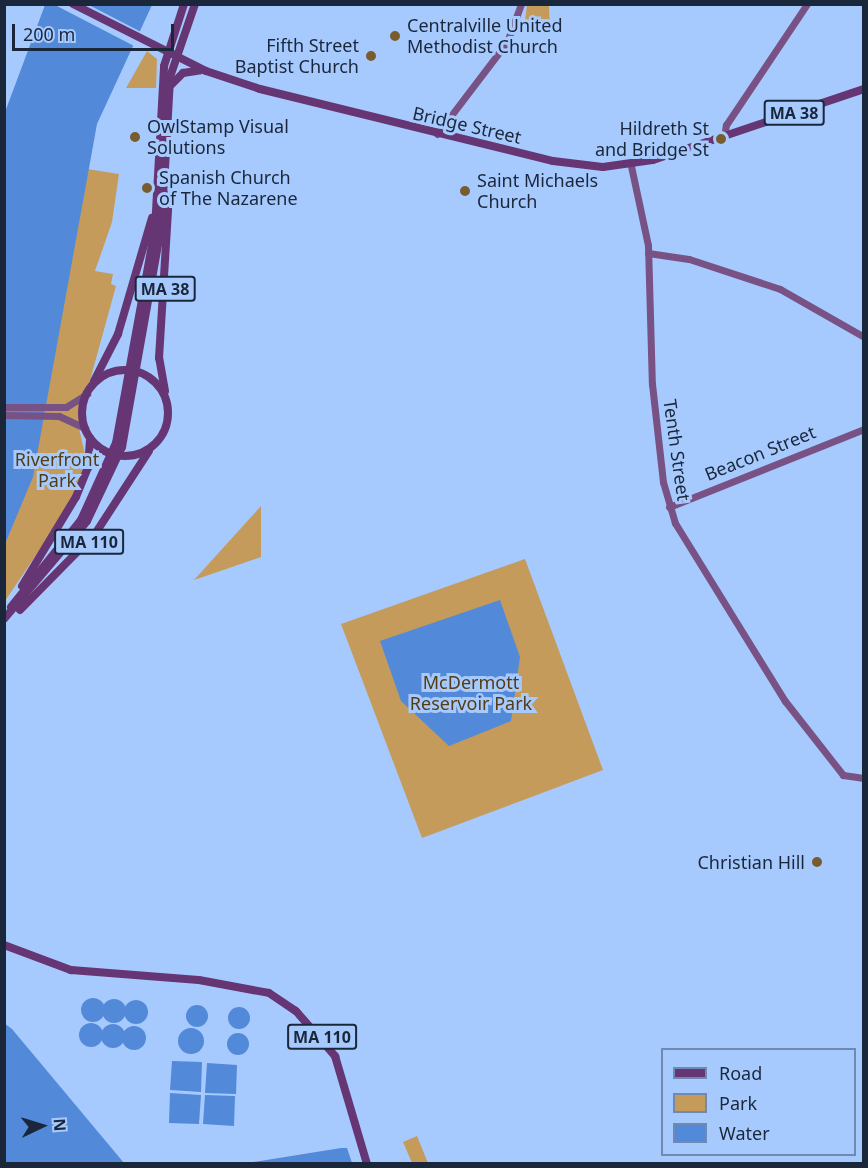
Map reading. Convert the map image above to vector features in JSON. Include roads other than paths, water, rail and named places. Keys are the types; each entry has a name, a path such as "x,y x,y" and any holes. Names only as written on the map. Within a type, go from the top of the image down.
{"main road":[{"name":"Bridge Street","path":"74,4 206,71 437,134 553,161 631,166 864,89"},
{"path":"167,52 184,4"},
{"path":"169,88 175,56 195,4"},
{"name":"MA 38","path":"92,386 118,334 158,199 167,52"},
{"name":"MA 38","path":"166,401 159,358 169,88 183,73 206,71"},
{"path":"4,617 80,532 117,460 158,255 167,176"},
{"path":"4,617 76,528 110,462 158,199"},
{"path":"86,428 87,394 92,386 120,371 146,376 166,401"},
{"name":"MA 110","path":"4,617 88,543 166,425 166,401"},
{"name":"MA 110","path":"4,617 70,509 88,468 90,438 86,428"},
{"path":"90,438 100,447 134,455 154,445"},
{"name":"MA 110","path":"4,945 71,970 199,980 269,993 296,1011 335,1056 367,1164"}],"street":[{"path":"437,134 507,42 521,4"},
{"path":"724,137 726,125 807,4"},
{"name":"Tenth Street","path":"631,166 648,253 652,379 669,507 704,576 785,700 843,775 864,778"},
{"path":"648,253 689,260 780,289 864,337"},
{"path":"4,415 54,412 87,394"},
{"path":"4,407 54,412 86,428"},
{"name":"Beacon Street","path":"669,507 864,429"}],"water":[{"path":"45,5 152,5 97,124 33,477 5,544 5,112"},
{"path":"500,600 520,657 511,721 449,746 401,701 380,641"},
{"path":"93,998 101,1002 105,1010 101,1018 93,1022 85,1018 81,1010 85,1002"},
{"path":"114,999 122,1003 126,1011 122,1019 114,1023 106,1019 102,1011 106,1003"},
{"path":"136,1000 144,1004 148,1012 144,1020 136,1024 128,1020 124,1012 128,1004"},
{"path":"197,1005 205,1008 208,1016 205,1024 197,1027 189,1024 186,1016 189,1008"},
{"path":"239,1007 247,1010 250,1018 247,1026 239,1029 231,1026 228,1018 231,1010"},
{"path":"4,1023 12,1029 124,1163 5,1163"},
{"path":"91,1023 99,1027 103,1035 99,1043 91,1047 83,1043 79,1035 83,1027"},
{"path":"113,1024 121,1028 125,1036 121,1044 113,1048 105,1044 101,1036 105,1028"},
{"path":"134,1026 142,1030 146,1038 142,1046 134,1050 126,1046 122,1038 126,1030"},
{"path":"191,1028 200,1032 204,1041 200,1050 191,1054 182,1050 178,1041 182,1032"},
{"path":"238,1033 246,1036 249,1044 246,1052 238,1055 230,1052 227,1044 230,1036"},
{"path":"172,1061 202,1062 201,1092 170,1090"},
{"path":"207,1063 237,1065 236,1094 205,1093"},
{"path":"170,1093 201,1095 199,1124 169,1123"},
{"path":"205,1095 235,1096 234,1126 203,1124"},
{"path":"347,1148 352,1163 247,1163"}],"place":[{"name":"Centralville United Methodist Church","path":"395,36"},
{"name":"Fifth Street Baptist Church","path":"371,56"},
{"name":"OwlStamp Visual Solutions","path":"135,137"},
{"name":"Hildreth St and Bridge St","path":"721,139"},
{"name":"Spanish Church of The Nazarene","path":"147,188"},
{"name":"Saint Michaels Church","path":"465,191"},
{"name":"Christian Hill","path":"817,862"}],"park label":[{"name":"Riverfront Park","path":"57,470"},
{"name":"McDermott Reservoir Park","path":"471,693"}]}
